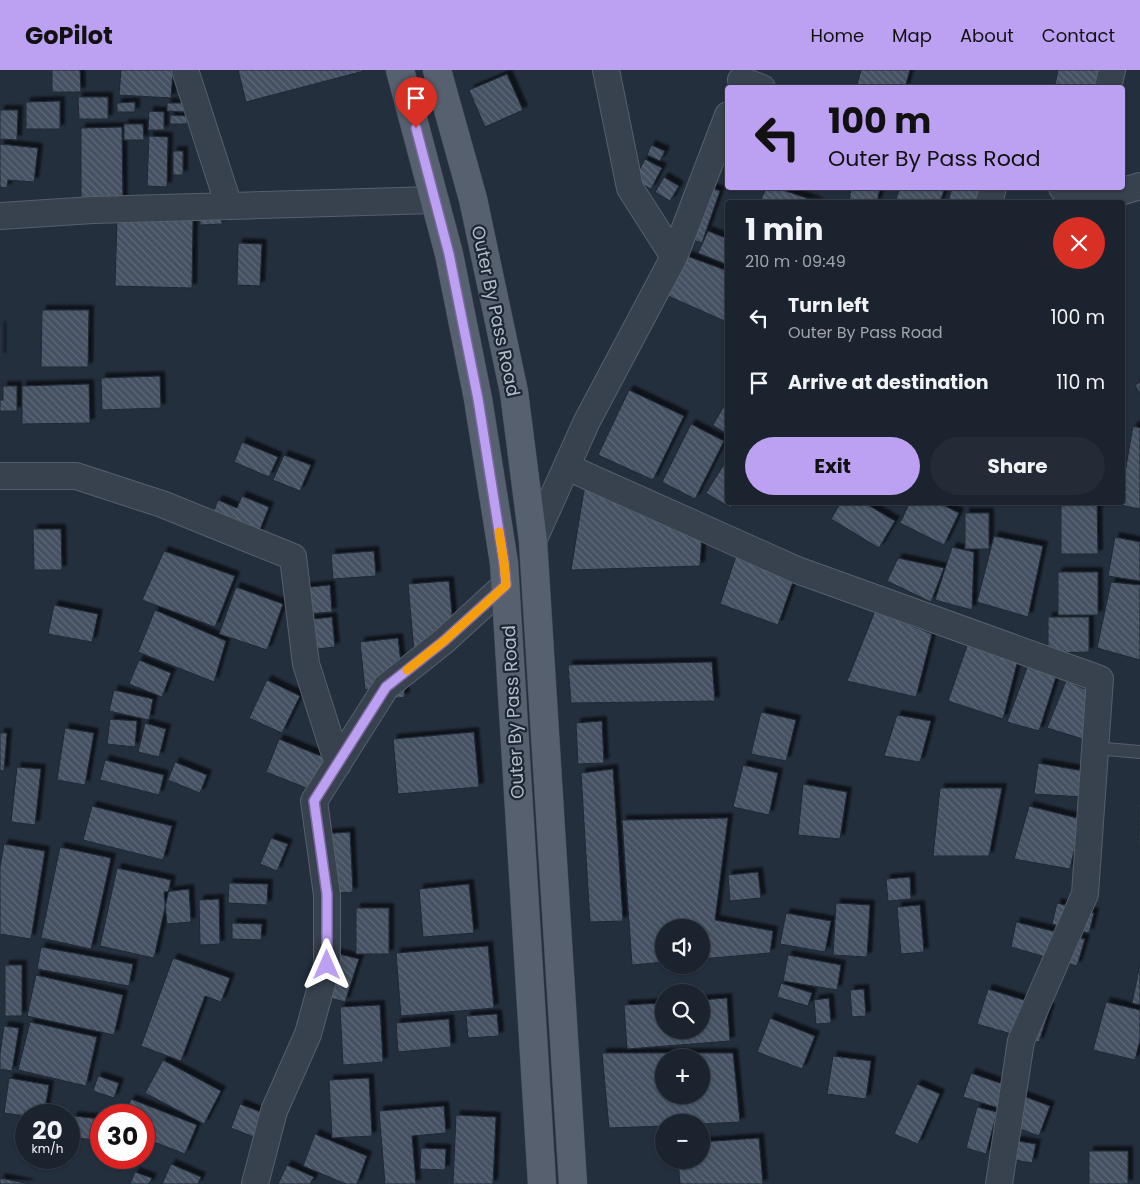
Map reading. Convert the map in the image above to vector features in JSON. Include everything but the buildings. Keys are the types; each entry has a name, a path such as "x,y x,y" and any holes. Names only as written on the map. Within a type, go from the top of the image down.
{"main road":[{"name":"Outer By Pass Road","path":"400,70 449,254 478,399 504,563 542,1184"},
{"name":"Outer By Pass Road","path":"438,70 473,199 514,392 533,541 573,1184"}],"street":[{"path":"185,70 229,206"},
{"path":"606,70 630,188 674,257"},
{"path":"1109,85 1112,70"},
{"path":"533,541 588,421 674,257 725,123"},
{"path":"1075,190 1097,199 1140,186"},
{"path":"0,216 93,210 434,200"},
{"path":"567,467 798,570 1100,679 1085,894 1021,1041 999,1184"},
{"path":"0,476 76,476 162,504 293,557 306,664 338,764"},
{"path":"255,1184 274,1111 308,1034 327,965 327,894 314,801 386,687 444,641 506,585"}],"lane":[{"path":"1095,748 1140,752"}],"slow traffic":[{"path":"407,670 444,641 506,585 499,532"}],"route":[{"path":"327,965 327,894 314,801 386,687 444,641 506,585 478,399 449,254 416,128"}]}
